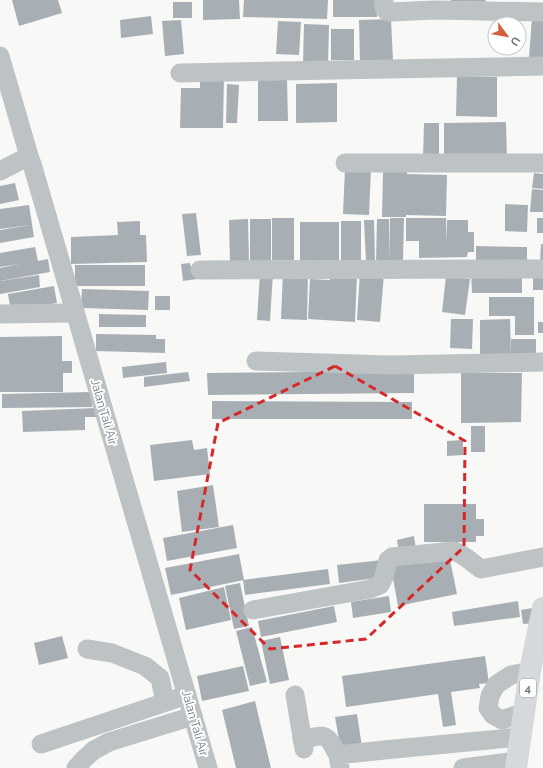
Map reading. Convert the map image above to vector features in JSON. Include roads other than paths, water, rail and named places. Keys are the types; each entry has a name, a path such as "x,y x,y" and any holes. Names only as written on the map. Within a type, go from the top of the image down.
{"highway":[{"name":"4","path":"516,765 530,671 543,610"}],"street":[{"path":"384,0 384,9 390,12 435,10 543,12"},
{"name":"Jalan Tali Air","path":"0,56 208,768"},
{"path":"180,73 543,66"},
{"path":"0,171 29,156"},
{"path":"345,163 543,163"},
{"path":"200,270 543,269"},
{"path":"0,314 75,313"},
{"path":"256,361 390,366 543,362"},
{"path":"253,610 370,590 380,585 384,577 388,560 392,557 454,551 462,554 481,569 543,557"},
{"path":"87,649 112,654 145,666 160,678 165,702"},
{"path":"524,712 502,720 493,715 488,708 490,696 496,685 511,675 530,671"},
{"path":"41,744 187,695"},
{"path":"295,695 303,744 324,736 329,739 339,762 384,750 520,737"},
{"path":"76,768 94,750 109,742 193,716"},
{"path":"463,768 516,765"}]}
